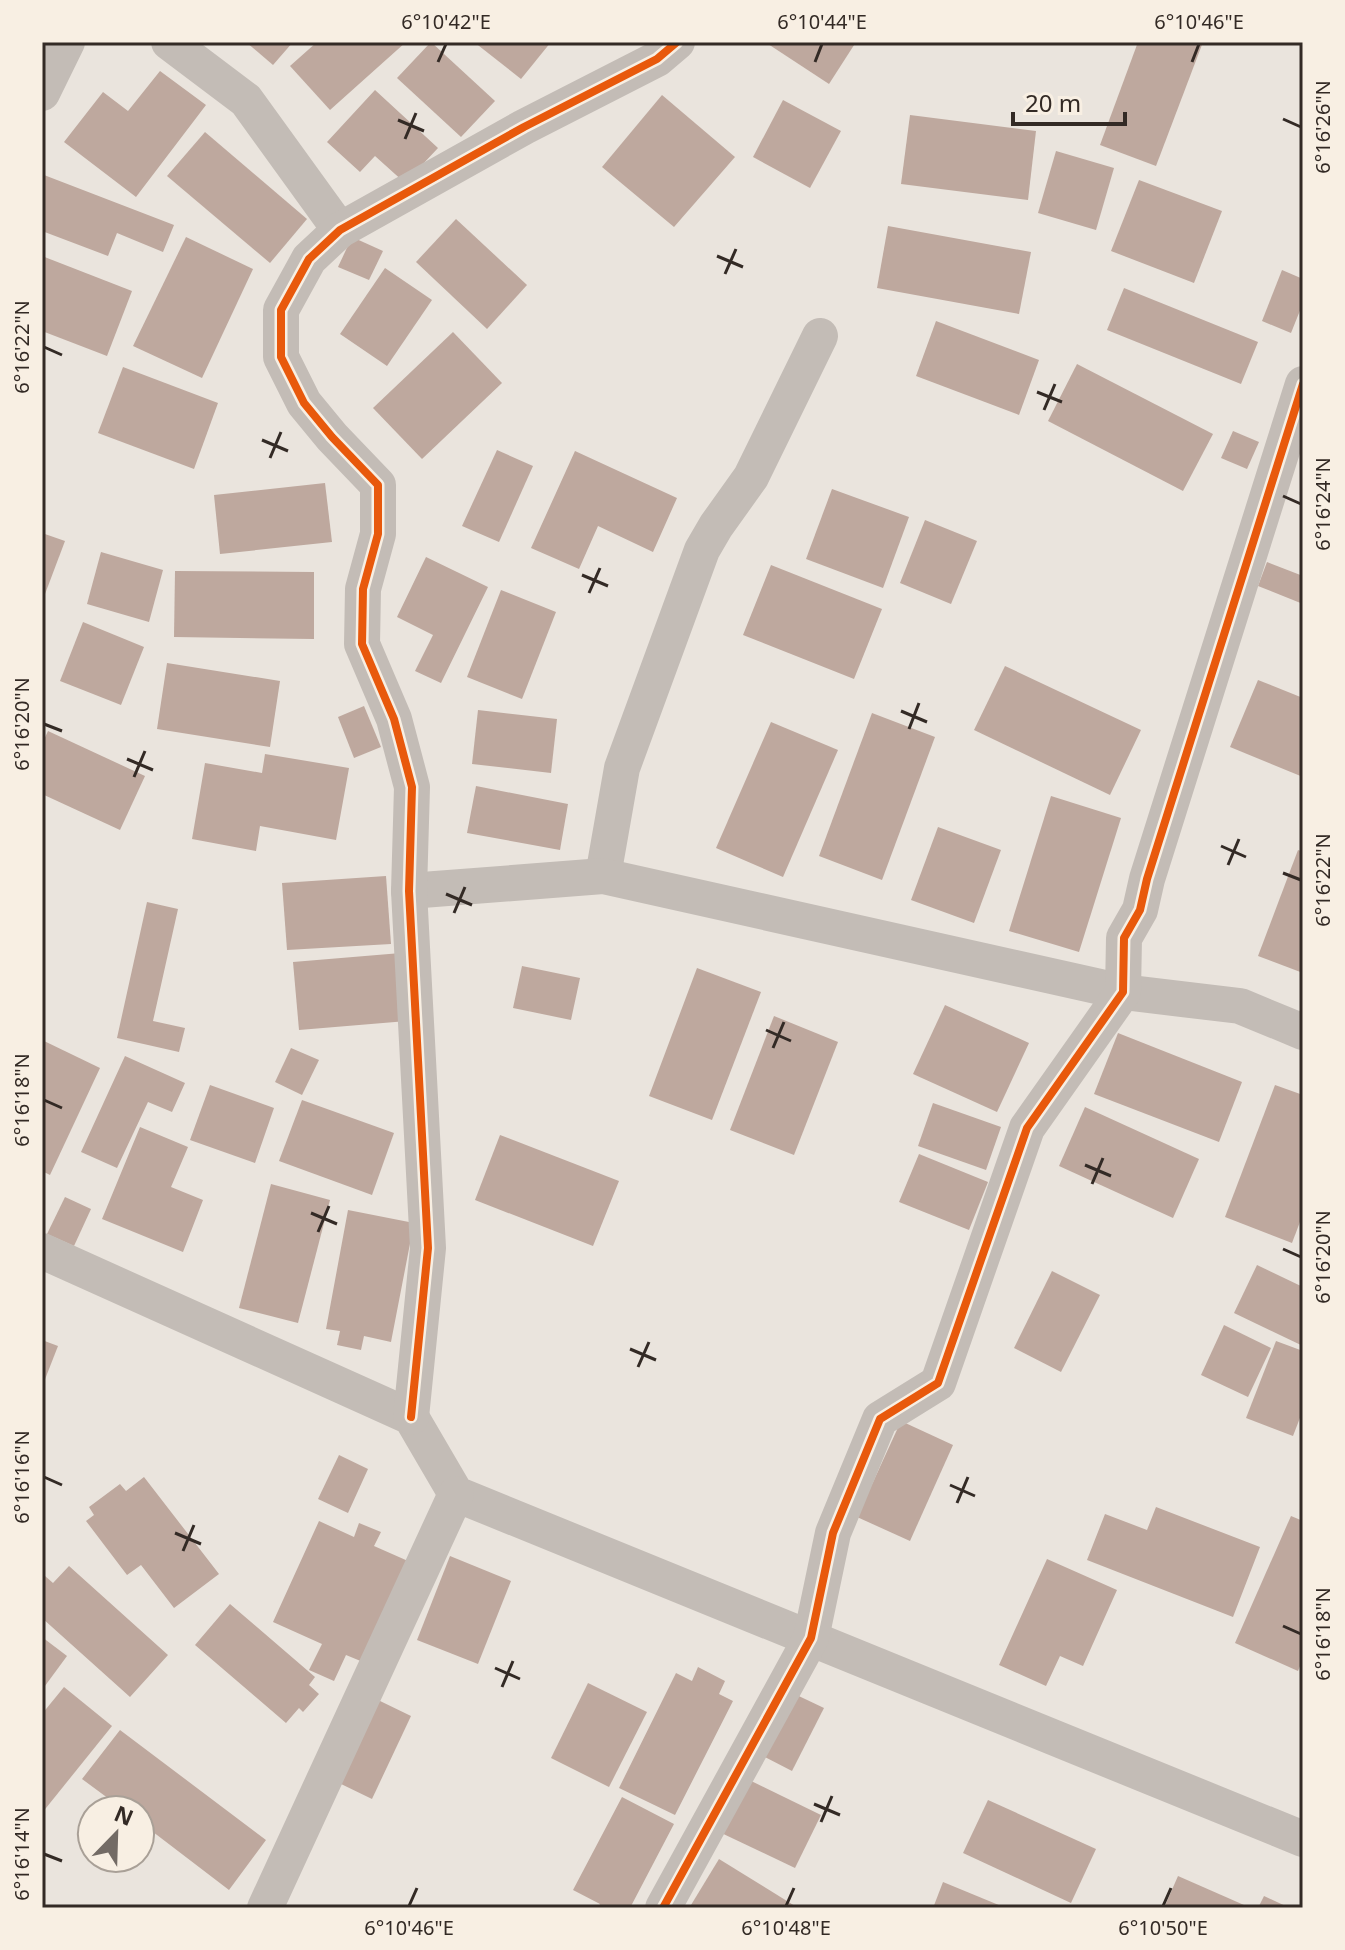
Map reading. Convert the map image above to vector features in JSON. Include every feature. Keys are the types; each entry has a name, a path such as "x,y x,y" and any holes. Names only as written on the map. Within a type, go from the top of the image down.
{"street":[{"path":"42,93 67,42"},
{"path":"169,42 246,100 340,230"},
{"path":"411,1417 428,1248 409,891 412,787 394,719 362,644 363,589 378,534 378,485 304,403 281,357 281,310 309,259 340,230 524,127 657,59 677,42"},
{"path":"603,876 622,768 702,550 751,477 820,336"},
{"path":"663,1908 811,1638 833,1533 880,1419 938,1383 1027,1128 1123,992 1124,938 1140,910 1147,879 1303,384"},
{"path":"409,891 603,876 1123,992 1240,1006 1303,1032"},
{"path":"42,1251 411,1417 456,1494 1303,1839"},
{"path":"265,1908 456,1494"}],"building":[{"path":"246,42 293,42 273,65"},
{"path":"317,42 406,42 330,110 290,66"},
{"path":"431,42 495,101 461,137 397,78"},
{"path":"474,42 551,42 521,79"},
{"path":"765,42 856,42 829,84"},
{"path":"1138,42 1203,42 1156,166 1100,145"},
{"path":"160,71 206,105 136,197 64,142 103,92 128,111"},
{"path":"375,90 438,148 405,183 375,156 360,172 327,142"},
{"path":"662,95 735,157 674,227 602,167"},
{"path":"783,100 841,131 810,188 753,157"},
{"path":"910,115 1036,131 1028,200 901,184"},
{"path":"205,132 307,219 270,263 167,176"},
{"path":"1056,151 1114,168 1096,230 1038,213"},
{"path":"44,175 174,225 163,252 117,233 108,256 42,231"},
{"path":"1139,180 1222,211 1194,283 1111,251"},
{"path":"456,219 527,285 487,329 416,262"},
{"path":"888,226 1031,252 1019,314 877,288"},
{"path":"186,237 253,269 202,378 133,346"},
{"path":"352,237 383,251 369,280 338,267"},
{"path":"42,256 132,291 107,356 42,331"},
{"path":"385,268 432,300 387,366 340,334"},
{"path":"1282,270 1303,279 1303,303 1291,333 1262,321"},
{"path":"1124,288 1258,342 1241,384 1107,330"},
{"path":"936,321 1039,360 1019,415 916,376"},
{"path":"453,332 502,383 422,459 373,408"},
{"path":"1077,364 1213,434 1183,491 1048,421"},
{"path":"123,367 218,403 194,469 98,433"},
{"path":"1233,431 1259,442 1247,469 1221,458"},
{"path":"497,450 533,466 499,542 462,526"},
{"path":"575,451 677,498 653,552 598,526 579,569 531,548"},
{"path":"325,483 332,542 220,554 214,495"},
{"path":"832,489 909,517 883,588 806,559"},
{"path":"925,520 977,541 951,604 900,583"},
{"path":"42,533 65,541 42,602"},
{"path":"101,552 163,570 149,622 87,604"},
{"path":"426,557 488,587 441,683 415,671 433,635 397,617"},
{"path":"1267,562 1303,576 1303,604 1258,586"},
{"path":"771,565 882,609 854,679 743,635"},
{"path":"175,571 314,572 314,639 174,637"},
{"path":"501,590 556,612 522,699 467,677"},
{"path":"83,622 144,647 121,705 60,681"},
{"path":"167,663 280,681 270,747 157,729"},
{"path":"1005,666 1141,730 1110,795 974,730"},
{"path":"1258,680 1303,698 1303,777 1230,747"},
{"path":"364,706 381,747 354,758 338,717"},
{"path":"478,710 557,719 551,773 472,764"},
{"path":"872,713 935,737 882,880 819,856"},
{"path":"771,722 838,750 783,877 716,848"},
{"path":"48,731 145,776 120,830 42,794 42,744"},
{"path":"265,754 349,768 336,840 260,826 256,851 192,839 205,763 262,773"},
{"path":"476,786 568,804 560,850 467,833"},
{"path":"1051,796 1121,818 1079,952 1009,931"},
{"path":"938,827 1001,850 974,923 911,900"},
{"path":"1298,850 1303,852 1303,973 1258,956"},
{"path":"386,876 391,944 287,950 282,883"},
{"path":"147,902 178,909 153,1021 185,1028 179,1052 117,1038"},
{"path":"401,953 407,1021 299,1030 293,962"},
{"path":"522,966 580,978 571,1020 513,1008"},
{"path":"697,968 761,992 712,1120 649,1096"},
{"path":"945,1005 1029,1043 997,1112 913,1074"},
{"path":"774,1016 838,1042 794,1155 730,1130"},
{"path":"1118,1033 1242,1082 1219,1142 1094,1094"},
{"path":"42,1040 100,1068 50,1175 42,1171"},
{"path":"291,1048 319,1060 302,1095 275,1082"},
{"path":"125,1056 185,1083 172,1112 148,1102 117,1168 81,1152"},
{"path":"210,1085 274,1108 255,1163 190,1140"},
{"path":"1275,1085 1303,1095 1303,1214 1292,1243 1225,1217"},
{"path":"302,1100 394,1133 372,1195 279,1161"},
{"path":"933,1103 1001,1127 986,1170 918,1146"},
{"path":"1085,1107 1199,1159 1173,1218 1059,1166"},
{"path":"140,1127 188,1147 171,1187 203,1200 183,1252 102,1219"},
{"path":"500,1135 619,1181 593,1246 475,1200"},
{"path":"919,1154 988,1182 969,1230 899,1202"},
{"path":"271,1184 330,1200 298,1323 239,1308"},
{"path":"65,1197 91,1209 74,1246 47,1234"},
{"path":"348,1210 414,1223 391,1342 364,1336 361,1350 337,1345 340,1331 326,1329"},
{"path":"1257,1265 1303,1287 1303,1346 1234,1313"},
{"path":"1052,1271 1100,1295 1061,1372 1014,1348"},
{"path":"1224,1325 1271,1348 1248,1397 1201,1375"},
{"path":"42,1340 58,1346 42,1387"},
{"path":"1276,1341 1303,1351 1303,1410 1293,1436 1246,1418"},
{"path":"901,1421 953,1445 910,1541 857,1517"},
{"path":"339,1455 368,1469 348,1513 318,1499"},
{"path":"144,1477 219,1574 174,1608 141,1565 127,1575 86,1521 94,1515 89,1507 120,1484 126,1491"},
{"path":"1156,1507 1260,1547 1233,1617 1087,1560 1105,1514 1147,1530"},
{"path":"1291,1516 1303,1521 1303,1659 1298,1671 1235,1643"},
{"path":"319,1521 354,1537 359,1523 381,1532 374,1546 408,1561 363,1662 346,1655 334,1681 309,1670 322,1644 273,1622"},
{"path":"450,1556 511,1581 478,1664 417,1640"},
{"path":"1047,1559 1117,1590 1083,1666 1060,1656 1046,1686 999,1665"},
{"path":"69,1566 168,1655 130,1697 42,1618 42,1580 45,1576 53,1583"},
{"path":"230,1604 315,1677 309,1685 319,1694 303,1712 299,1708 286,1723 195,1645"},
{"path":"42,1637 67,1656 42,1690"},
{"path":"698,1667 725,1681 719,1694 733,1701 675,1815 619,1788 676,1673 692,1681"},
{"path":"588,1683 647,1712 609,1787 551,1758"},
{"path":"64,1687 112,1726 42,1813 42,1714"},
{"path":"784,1689 824,1708 792,1771 753,1751"},
{"path":"378,1700 411,1716 372,1799 339,1783"},
{"path":"120,1730 266,1840 229,1890 156,1834 156,1794 102,1794 82,1779"},
{"path":"741,1776 821,1815 795,1868 715,1830"},
{"path":"622,1797 674,1824 630,1908 598,1908 600,1904 573,1890"},
{"path":"988,1800 1096,1849 1071,1903 963,1853"},
{"path":"719,1859 794,1908 695,1908 691,1905"},
{"path":"1178,1876 1244,1905 1242,1908 1164,1908"},
{"path":"943,1882 1006,1908 933,1908"},
{"path":"1264,1896 1290,1908 1258,1908"}],"cycle path":[{"path":"411,1417 428,1248 409,891 412,787 394,719 362,644 363,589 378,534 378,485 304,403 281,357 281,310 309,259 340,230 524,127 657,59 677,42"},
{"path":"663,1908 811,1638 833,1533 880,1419 938,1383 1027,1128 1123,992 1124,938 1140,910 1147,879 1303,384"}]}
